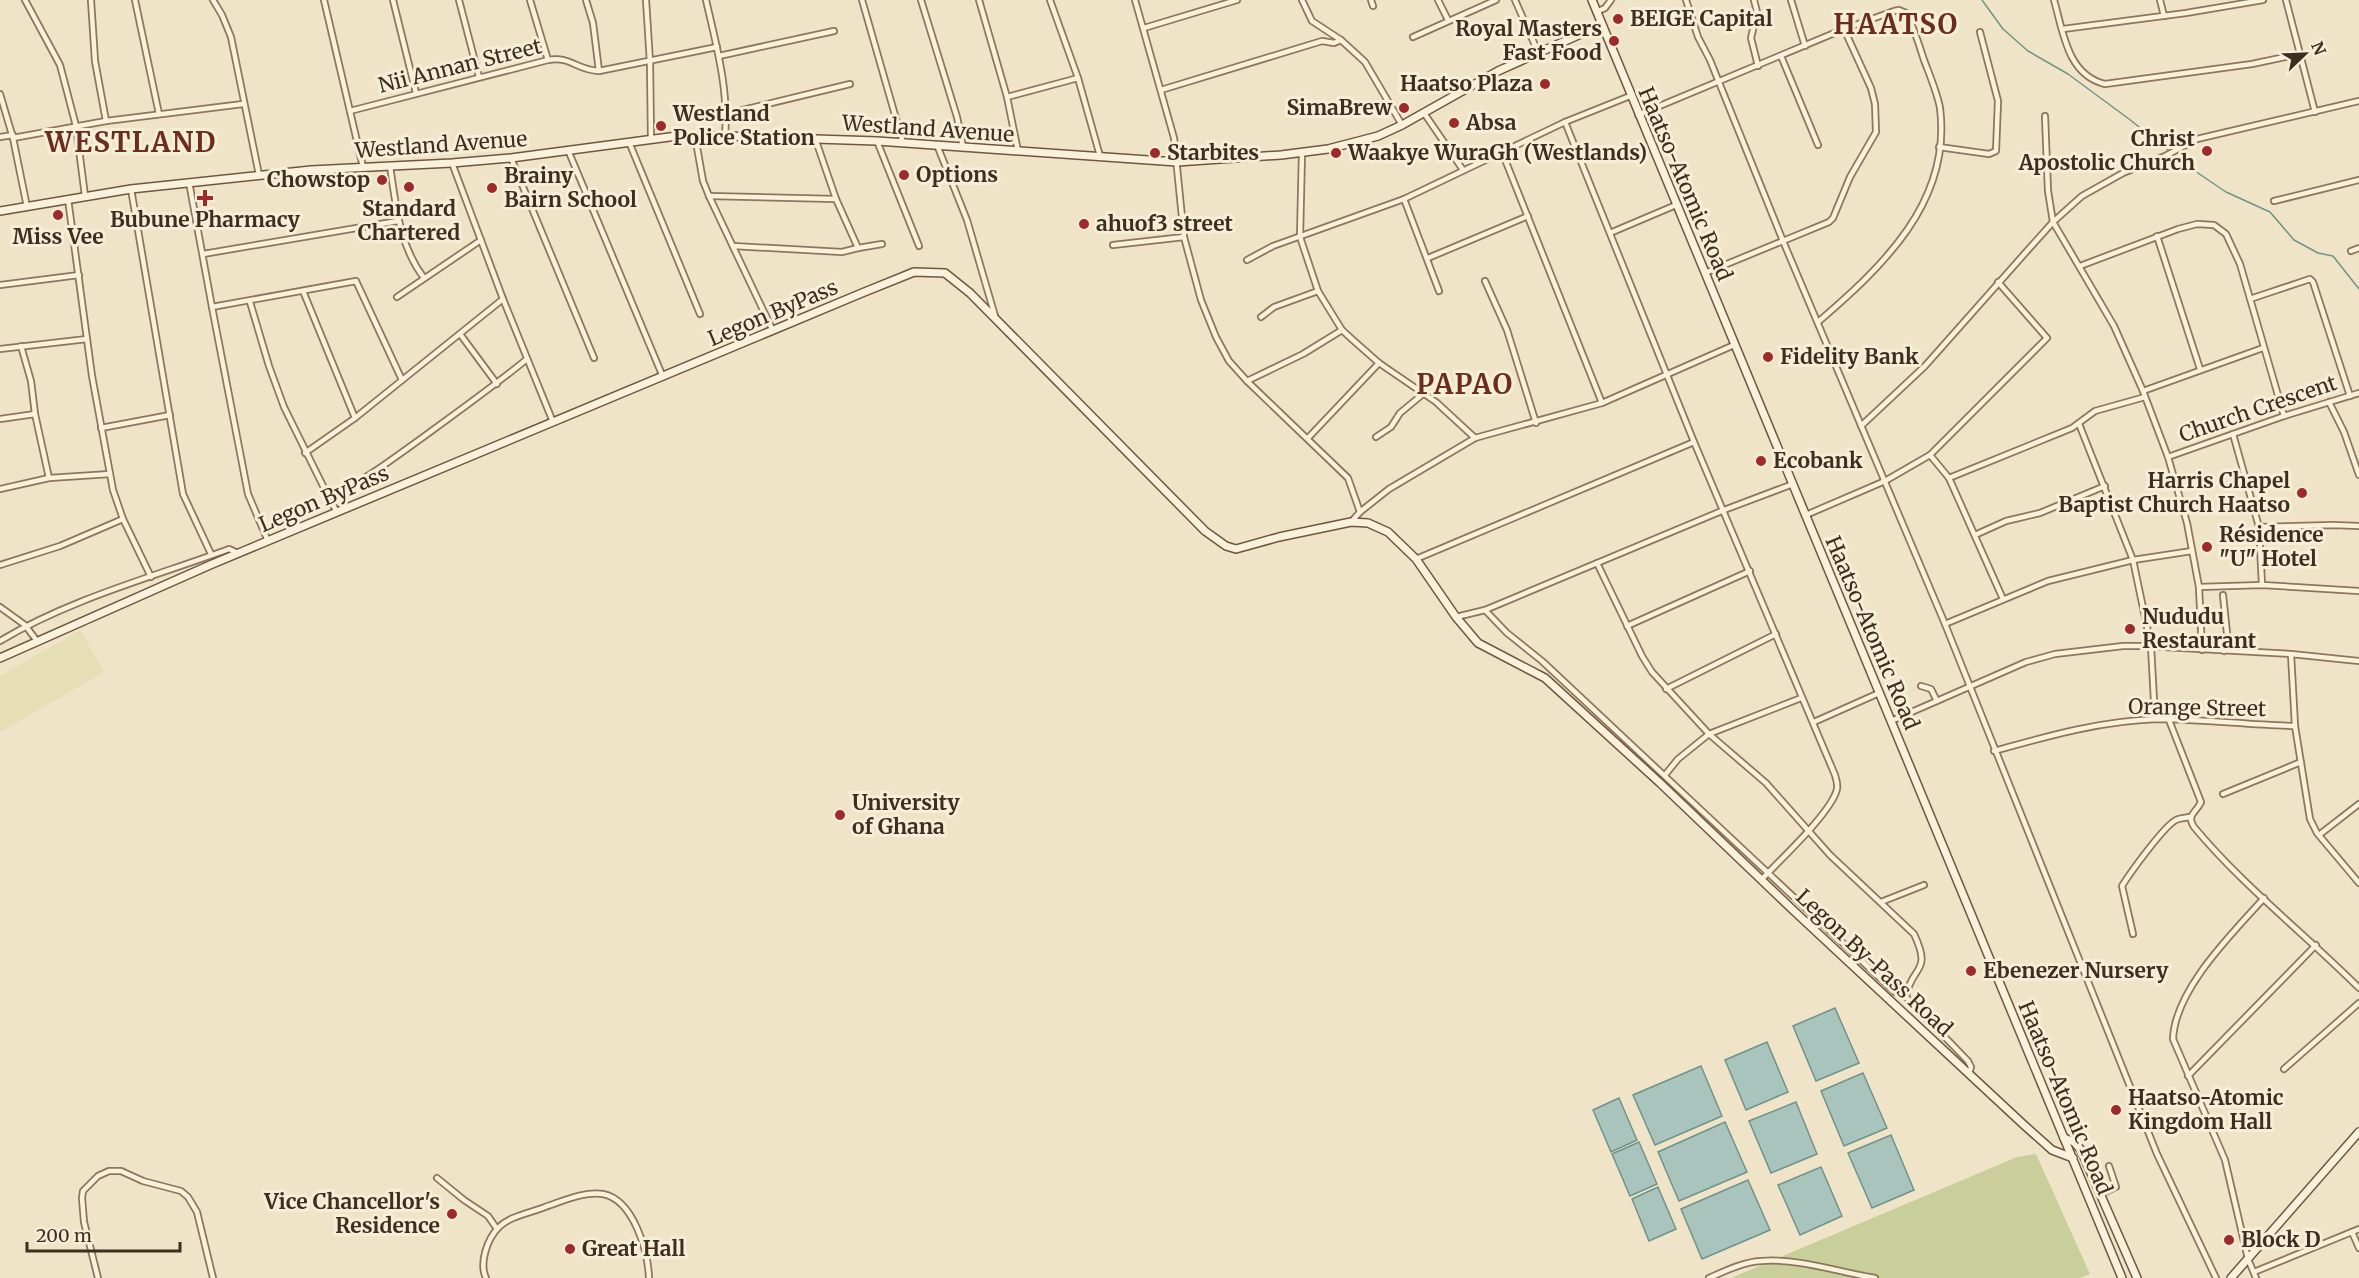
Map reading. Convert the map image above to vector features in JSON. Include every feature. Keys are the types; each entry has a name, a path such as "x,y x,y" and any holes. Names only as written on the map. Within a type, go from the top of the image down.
{"street":[{"path":"25,0 60,65 76,126 85,196"},
{"path":"91,0 96,61 106,121"},
{"path":"135,0 159,114"},
{"path":"213,0 231,37 259,175"},
{"path":"324,0 363,167"},
{"path":"393,0 416,93"},
{"path":"459,0 479,77"},
{"path":"530,0 548,60"},
{"path":"586,0 593,23 599,71"},
{"path":"646,0 651,139"},
{"path":"706,0 719,57 726,114 725,135"},
{"path":"862,0 903,143"},
{"path":"921,0 954,108 963,147"},
{"path":"979,0 1007,97 1018,151"},
{"path":"1050,0 1078,78 1100,156"},
{"path":"1135,0 1174,138 1184,237 1195,283 1224,353 1247,381 1348,478 1360,512"},
{"path":"1144,28 1237,0"},
{"path":"1302,0 1310,18 1341,40 1365,62 1402,126"},
{"path":"1371,0 1373,6"},
{"path":"1438,0 1448,21"},
{"path":"1413,38 1496,0"},
{"path":"1515,0 1538,52"},
{"name":"Haatso-Atomic Road","path":"1592,0 2122,1278"},
{"path":"1596,12 1605,8 1611,0"},
{"path":"1686,0 1698,37 1719,83 1782,241 1945,624 2157,1154 2216,1278"},
{"path":"1754,0 1756,12 1751,38 1758,66"},
{"path":"1791,0 1805,46"},
{"path":"2054,0 2075,64 2088,78 2105,84 2252,64 2299,54"},
{"path":"2160,0 2164,16"},
{"path":"2063,29 2263,0"},
{"path":"2286,0 2315,112"},
{"path":"1638,115 1844,29 1894,11 1899,10 1906,13 1937,96 1941,119 1939,147 1928,190 1912,224 1868,278 1818,322"},
{"name":"Westland Avenue","path":"0,211 85,196 189,182 363,167 511,158 651,139 695,136 725,135 877,141 1178,162 1256,158 1363,141 1402,126 1480,80 1601,25"},
{"path":"1322,41 1324,29"},
{"path":"1705,273 1832,221 1850,177 1876,132 1875,104 1871,88 1844,29"},
{"path":"719,57 834,31"},
{"path":"1939,147 1989,154 1996,151 1999,109 1980,32"},
{"path":"1161,90 1322,41 1334,43 1341,40"},
{"name":"Nii Annan Street","path":"350,111 548,60 565,59 586,70 599,71 717,47"},
{"path":"1781,57 1818,145"},
{"path":"1007,97 1078,78"},
{"path":"726,114 850,84"},
{"path":"0,94 13,136 27,207"},
{"path":"1247,260 1273,246 1404,199 1565,122 1630,96"},
{"path":"1861,426 1925,366 2053,222 2071,205 2096,187 2165,156 2184,144 2214,134 2359,101"},
{"path":"0,137 243,104"},
{"path":"1424,113 1463,170"},
{"path":"2045,116 2048,191 2053,222 2114,326 2143,391 2168,457 2187,523 2199,587 2202,650"},
{"path":"1565,122 1694,442 1835,775 1837,787 1833,798 1809,830 1761,880"},
{"path":"695,136 703,181 773,331"},
{"path":"815,138 836,199 858,248"},
{"path":"877,141 919,246"},
{"path":"629,142 700,314"},
{"path":"937,146 967,220 996,322"},
{"path":"568,150 663,377"},
{"path":"1302,152 1300,237 1318,291 1342,330 1378,363 1458,421 1475,438"},
{"path":"1502,152 1602,403"},
{"path":"511,158 594,358"},
{"path":"452,163 503,299 553,422"},
{"path":"390,166 398,221 409,253 424,278"},
{"path":"2274,201 2359,180"},
{"path":"189,182 248,494 268,542"},
{"path":"131,189 186,503 211,554"},
{"path":"709,196 836,199"},
{"path":"68,199 87,339 116,502 151,578"},
{"path":"1404,199 1439,291"},
{"path":"1610,232 1676,205"},
{"path":"1428,258 1528,216"},
{"path":"203,254 398,221"},
{"path":"2080,266 2157,236 2197,224 2214,225 2226,234 2240,264 2284,416"},
{"path":"2157,236 2200,369"},
{"path":"1113,245 1184,237"},
{"path":"397,297 481,240"},
{"path":"733,246 842,252 882,244"},
{"path":"2351,251 2359,248"},
{"name":"Legon ByPass","path":"0,658 238,553 914,272 945,273 969,293 1205,531 1226,546 1236,549 1279,537 1351,522 1368,523 1388,532 1416,559 1456,617 1478,643 1545,678 1659,782"},
{"path":"0,285 79,274"},
{"path":"2250,299 2310,279 2313,282 2350,396"},
{"path":"1485,280 1507,330 1536,423"},
{"path":"212,308 356,281 402,380"},
{"path":"1806,515 1885,481 1930,455 2047,338 1998,282"},
{"path":"303,291 355,418"},
{"path":"1261,317 1274,307 1318,291"},
{"path":"305,453 355,418 503,299"},
{"path":"250,302 284,407 305,453 337,512"},
{"path":"1247,381 1303,354 1342,330"},
{"path":"460,334 497,384"},
{"path":"0,349 87,339"},
{"path":"1351,522 1389,489 1475,438 1602,403 1734,345"},
{"path":"21,346 31,381 35,414 49,478"},
{"path":"2143,391 2263,348"},
{"path":"329,498 356,484 497,384 527,359"},
{"path":"1308,438 1378,363"},
{"name":"Church Crescent","path":"2168,457 2284,416 2359,393"},
{"path":"1376,437 1391,427 1400,413 1423,394"},
{"path":"1949,478 2079,424 2087,415 2095,411 2145,397"},
{"path":"2329,402 2344,432 2359,475"},
{"path":"0,419 35,414"},
{"path":"102,428 170,415"},
{"path":"2079,424 2133,560 2151,646 2155,719"},
{"path":"2233,434 2259,527 2262,585"},
{"path":"1416,559 1694,442"},
{"path":"1930,455 1949,478 2003,599"},
{"path":"0,489 49,478 110,474"},
{"path":"1456,617 1485,609 1792,484"},
{"path":"1975,535 2006,521 2040,513 2104,486"},
{"path":"0,565 60,546 123,519"},
{"path":"2259,527 2359,526"},
{"path":"0,641 25,625 132,582 151,578 229,549 238,553"},
{"path":"1945,624 2048,581 2133,560 2192,551"},
{"path":"1598,563 1646,665 1666,689 1709,734 1766,783 1830,855 1914,934 1921,949 1923,961 1907,991 1908,1001 1968,1061 1971,1067 1969,1074"},
{"path":"1627,626 1750,572"},
{"path":"2199,587 2262,585 2359,591"},
{"path":"2223,595 2228,643 2224,651"},
{"path":"0,607 25,625 37,641"},
{"path":"1485,609 1506,633 1542,661 1895,992"},
{"path":"1666,689 1776,634"},
{"path":"1891,721 2026,662 2055,654 2123,646 2151,646 2291,654 2359,661"},
{"path":"2291,654 2295,726 2310,819 2319,836 2359,883"},
{"path":"1921,686 1931,689 1937,701"},
{"path":"1814,722 1879,693"},
{"path":"1665,775 1678,759 1709,734 1802,698"},
{"name":"Orange Street","path":"1994,751 2078,728 2155,719 2295,726"},
{"path":"2169,720 2200,802 2190,818"},
{"path":"2223,794 2301,762"},
{"name":"Legon By-Pass Road","path":"1659,782 1761,880 2052,1150 2073,1158"},
{"path":"2319,836 2359,804"},
{"path":"2190,818 2194,827 2221,860 2316,945 2359,988"},
{"path":"2133,934 2122,886 2171,824 2178,819 2190,818"},
{"path":"1881,902 1924,885"},
{"path":"2264,898 2212,956 2193,984 2176,1021 2173,1039 2225,1160 2248,1259 2255,1275 2359,1229"},
{"path":"2188,1076 2316,945"},
{"path":"2284,1069 2359,1003"},
{"path":"2231,1278 2359,1132"},
{"path":"2064,1138 2074,1142 2081,1150 2137,1278"},
{"path":"2101,1194 2116,1187 2109,1167"},
{"path":"98,1278 84,1222 83,1191 98,1176 109,1171 121,1171 142,1180 182,1191 188,1197 197,1212 213,1278"},
{"path":"437,1178 464,1200 488,1215 497,1229"},
{"path":"486,1278 483,1257 497,1229 507,1221 570,1198 589,1194 604,1194 627,1211 644,1244 649,1278"},
{"path":"2352,1232 2359,1248"},
{"path":"1709,1278 1744,1263 1761,1261 1787,1261 1875,1278"}],"shaded area":[{"path":"80,630 104,672 0,732 0,676"}],"green space":[{"path":"2036,1154 2090,1274 2080,1278 1731,1278 2017,1157"}],"water":[{"path":"1835,1008 1859,1063 1816,1081 1793,1026"},
{"path":"1767,1042 1788,1092 1746,1110 1725,1060"},
{"path":"1701,1066 1722,1116 1655,1145 1633,1095"},
{"path":"1863,1073 1887,1128 1844,1146 1821,1091"},
{"path":"1619,1098 1637,1140 1611,1152 1593,1110"},
{"path":"1796,1102 1817,1154 1771,1173 1749,1121"},
{"path":"1725,1122 1747,1172 1679,1201 1658,1152"},
{"path":"1891,1135 1914,1190 1872,1208 1848,1153"},
{"path":"1639,1142 1657,1184 1630,1196 1612,1154"},
{"path":"1821,1167 1842,1216 1800,1235 1778,1185"},
{"path":"1748,1180 1770,1230 1702,1259 1681,1209"},
{"path":"1658,1187 1676,1229 1649,1241 1632,1199"}],"waterway":[{"path":"1982,0 2003,29 2028,51 2068,74 2192,169 2226,192 2270,212 2294,240 2318,253 2333,256 2359,289"}],"place":[{"name":"BEIGE Capital","path":"1618,19"},
{"name":"Royal Masters Fast Food","path":"1614,41"},
{"name":"Haatso Plaza","path":"1545,84"},
{"name":"SimaBrew","path":"1404,108"},
{"name":"Absa","path":"1454,123"},
{"name":"Westland Police Station","path":"661,126"},
{"name":"Christ Apostolic Church","path":"2207,151"},
{"name":"Starbites","path":"1155,153"},
{"name":"Waakye WuraGh (Westlands)","path":"1336,153"},
{"name":"Options","path":"904,175"},
{"name":"Chowstop","path":"382,180"},
{"name":"Standard Chartered","path":"409,187"},
{"name":"Brainy Bairn School","path":"492,188"},
{"name":"Bubune Pharmacy","path":"205,198"},
{"name":"Miss Vee","path":"58,215"},
{"name":"ahuof3 street","path":"1084,224"},
{"name":"Fidelity Bank","path":"1768,357"},
{"name":"Ecobank","path":"1761,461"},
{"name":"Harris Chapel Baptist Church Haatso","path":"2302,493"},
{"name":"Résidence \"U\" Hotel","path":"2207,547"},
{"name":"Nududu Restaurant","path":"2130,629"},
{"name":"University of Ghana","path":"840,815"},
{"name":"Ebenezer Nursery","path":"1971,971"},
{"name":"Haatso-Atomic Kingdom Hall","path":"2116,1110"},
{"name":"Vice Chancellor's Residence","path":"452,1214"},
{"name":"Block D","path":"2229,1240"},
{"name":"Great Hall","path":"570,1249"}],"district":[{"name":"HAATSO","path":"1896,25"},
{"name":"WESTLAND","path":"131,143"},
{"name":"PAPAO","path":"1465,385"}]}
